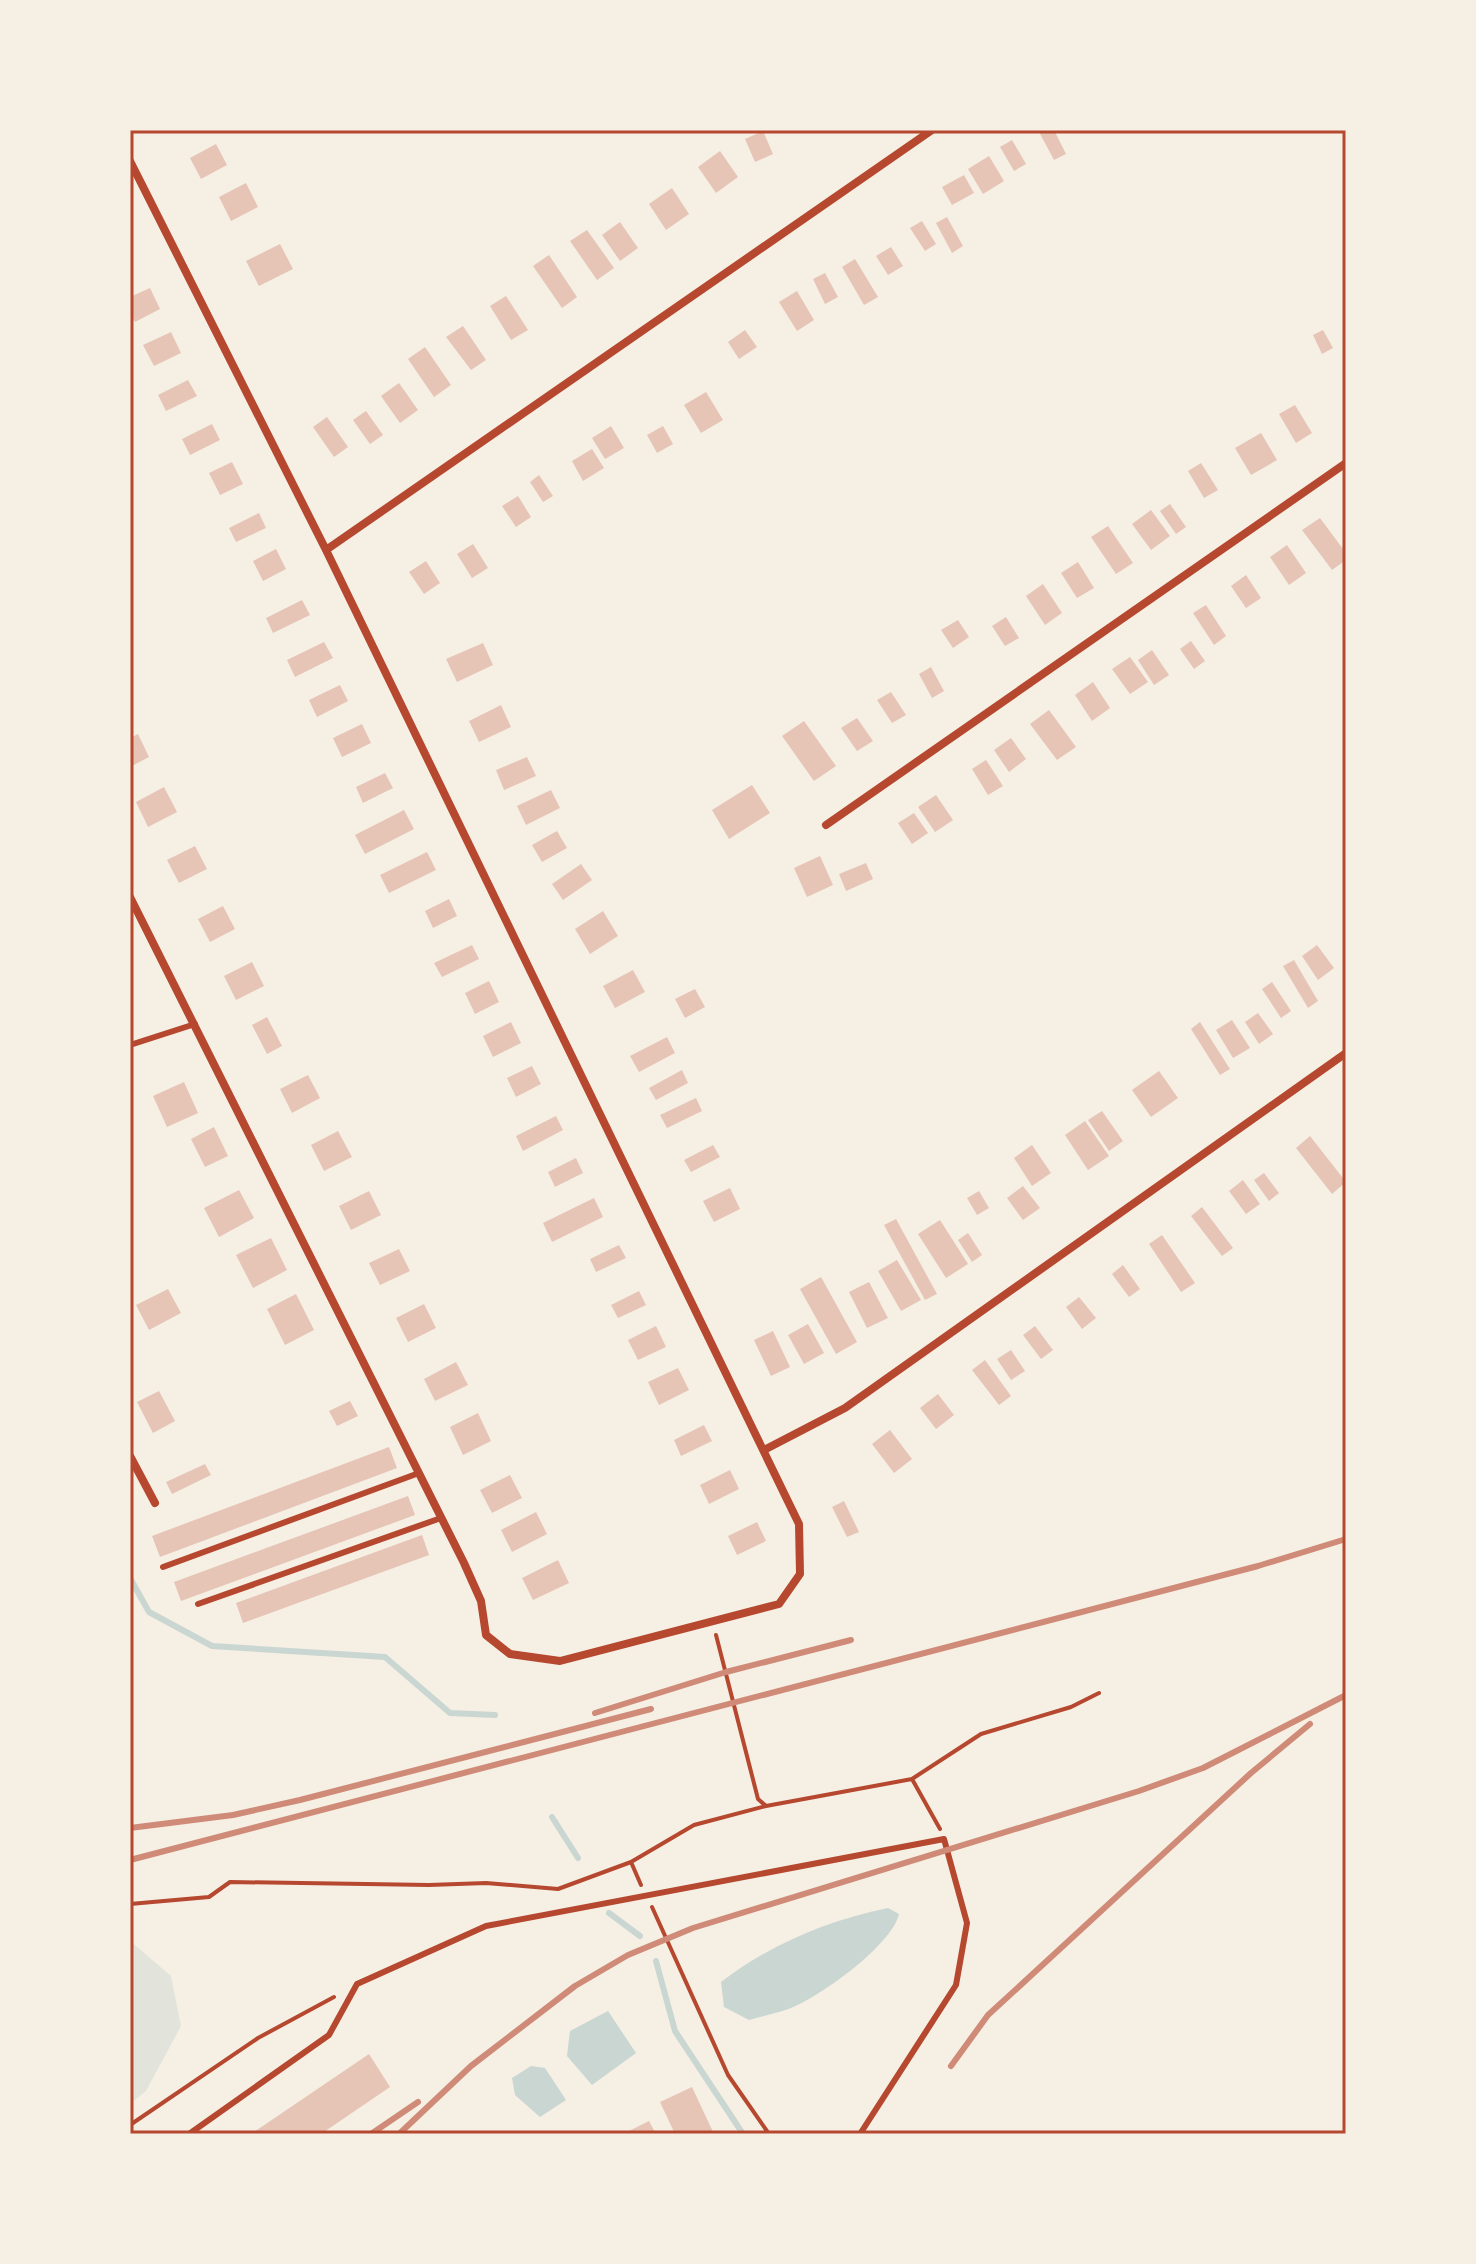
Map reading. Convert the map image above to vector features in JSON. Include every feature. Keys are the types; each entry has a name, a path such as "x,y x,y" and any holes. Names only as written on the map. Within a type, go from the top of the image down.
{"street":[{"path":"326,550 932,130"},
{"path":"130,161 326,550 799,1524 800,1574 779,1604 560,1661 510,1654 486,1635 481,1601 441,1518 130,897"},
{"path":"826,825 1346,463"},
{"path":"764,1450 845,1408 1346,1053"},
{"path":"130,1456 155,1503"}],"lane":[{"path":"130,1045 195,1024"},
{"path":"163,1567 419,1473"},
{"path":"198,1604 441,1518"},
{"path":"189,2134 329,2035 357,1984 486,1926 646,1894 807,1868 944,1839 967,1923 956,1985 860,2134"}],"path":[{"path":"713,1622 758,1799 766,1806"},
{"path":"130,1904 209,1897 230,1882 486,1883 558,1889 631,1862 694,1825 766,1806 912,1779 981,1734 1071,1707 1099,1693"},
{"path":"912,1779 937,1818 944,1839"},
{"path":"631,1862 728,2075 769,2134"},
{"path":"130,2125 258,2038 357,1984"}],"shaded area":[{"path":"888,1908 899,1914 883,1940 854,1968 820,1993 791,2008 749,2020 724,2007 721,1982 759,1956 821,1927"},
{"path":"130,1941 171,1976 181,2026 146,2091 130,2104"},
{"path":"608,2011 636,2053 592,2085 567,2056 570,2031"},
{"path":"531,2066 545,2068 566,2100 540,2117 515,2095 512,2078"}],"building":[{"path":"1038,130 1054,130 1066,154 1054,160"},
{"path":"763,131 773,154 755,162 745,139"},
{"path":"1012,140 1026,164 1014,171 1000,147"},
{"path":"216,144 227,165 201,179 190,158"},
{"path":"720,151 738,177 716,193 698,167"},
{"path":"989,156 1004,181 983,194 968,169"},
{"path":"964,175 974,193 952,205 942,187"},
{"path":"246,183 258,207 231,221 219,197"},
{"path":"672,188 689,214 666,230 649,204"},
{"path":"947,217 963,246 952,253 936,223"},
{"path":"922,221 936,244 925,251 910,228"},
{"path":"620,222 638,248 620,261 602,235"},
{"path":"587,230 614,268 597,280 570,241"},
{"path":"280,244 293,269 259,286 246,261"},
{"path":"891,247 903,266 888,275 876,256"},
{"path":"549,255 577,297 562,308 533,266"},
{"path":"855,259 878,297 864,305 842,267"},
{"path":"825,273 838,297 825,304 813,279"},
{"path":"150,288 160,309 135,322 130,313 130,297"},
{"path":"797,291 814,320 797,331 779,302"},
{"path":"506,296 528,330 511,340 490,306"},
{"path":"463,326 486,360 471,370 446,337"},
{"path":"745,330 757,347 739,359 728,342"},
{"path":"1323,330 1333,348 1322,354 1313,335"},
{"path":"171,332 181,353 154,366 143,345"},
{"path":"425,347 451,385 434,397 408,359"},
{"path":"188,380 197,396 166,411 158,395"},
{"path":"399,383 418,410 400,423 381,396"},
{"path":"706,392 723,420 701,433 684,405"},
{"path":"1295,405 1312,433 1296,443 1279,414"},
{"path":"366,411 383,435 370,444 353,420"},
{"path":"327,417 348,447 334,457 313,427"},
{"path":"212,424 220,440 190,455 182,439"},
{"path":"611,426 624,448 605,459 592,438"},
{"path":"663,426 673,444 657,453 647,435"},
{"path":"1261,433 1277,460 1251,475 1235,448"},
{"path":"592,449 604,468 583,481 572,461"},
{"path":"232,462 243,484 220,495 209,473"},
{"path":"1201,463 1218,490 1204,498 1188,471"},
{"path":"539,475 553,496 543,502 530,482"},
{"path":"518,496 531,517 516,527 502,506"},
{"path":"1170,504 1186,527 1176,534 1160,511"},
{"path":"1151,510 1170,536 1151,550 1132,524"},
{"path":"259,513 266,528 236,542 229,528"},
{"path":"1320,518 1346,553 1346,560 1332,570 1302,530"},
{"path":"1108,526 1133,563 1116,574 1091,537"},
{"path":"473,544 488,568 472,578 457,554"},
{"path":"1287,545 1306,573 1289,585 1270,557"},
{"path":"276,549 286,569 263,581 253,561"},
{"path":"426,561 440,583 424,594 409,572"},
{"path":"1078,562 1094,588 1077,598 1061,573"},
{"path":"1246,575 1261,598 1246,608 1231,586"},
{"path":"1043,584 1062,613 1045,625 1026,596"},
{"path":"302,600 310,615 273,633 266,618"},
{"path":"1206,605 1226,636 1214,645 1193,613"},
{"path":"1006,617 1019,638 1005,646 992,626"},
{"path":"958,620 969,637 953,648 941,630"},
{"path":"1191,641 1205,661 1194,669 1180,649"},
{"path":"324,642 333,658 295,677 287,660"},
{"path":"483,643 493,665 457,682 446,659"},
{"path":"1152,650 1169,675 1154,685 1138,660"},
{"path":"1130,657 1148,682 1130,694 1112,669"},
{"path":"931,667 944,691 932,698 919,674"},
{"path":"1093,682 1110,708 1092,721 1075,695"},
{"path":"340,685 348,701 317,717 309,700"},
{"path":"891,692 906,715 892,723 877,700"},
{"path":"501,705 511,727 479,742 469,721"},
{"path":"1049,710 1076,747 1057,760 1030,724"},
{"path":"857,718 873,741 857,751 841,728"},
{"path":"804,721 836,766 814,781 782,736"},
{"path":"362,724 371,743 342,757 333,738"},
{"path":"138,734 149,757 130,767 130,738"},
{"path":"1011,738 1026,759 1009,772 994,750"},
{"path":"527,757 536,776 504,790 496,770"},
{"path":"986,760 1003,786 988,795 972,769"},
{"path":"385,773 393,788 363,803 356,787"},
{"path":"752,785 770,813 729,839 712,810"},
{"path":"164,787 177,812 148,827 136,802"},
{"path":"551,790 560,808 526,825 517,806"},
{"path":"936,795 953,820 935,832 918,807"},
{"path":"404,810 414,829 365,854 355,835"},
{"path":"914,813 928,833 912,844 898,823"},
{"path":"557,831 567,848 542,862 532,845"},
{"path":"195,846 207,869 179,883 167,860"},
{"path":"427,852 436,870 389,893 380,875"},
{"path":"820,856 833,885 807,897 794,868"},
{"path":"866,863 873,879 846,891 839,874"},
{"path":"581,864 592,880 563,900 552,884"},
{"path":"449,899 457,916 433,928 425,911"},
{"path":"223,906 235,929 210,942 198,919"},
{"path":"603,911 618,936 590,954 575,929"},
{"path":"472,945 479,959 442,977 434,963"},
{"path":"1317,945 1334,968 1318,980 1302,956"},
{"path":"1294,960 1318,1001 1308,1008 1283,966"},
{"path":"252,962 264,986 236,1000 224,976"},
{"path":"633,970 645,992 615,1008 603,986"},
{"path":"489,981 499,1002 475,1014 465,993"},
{"path":"1272,982 1291,1011 1281,1018 1262,989"},
{"path":"695,989 705,1007 685,1018 675,999"},
{"path":"1258,1013 1273,1034 1259,1044 1245,1022"},
{"path":"267,1017 282,1046 267,1054 252,1025"},
{"path":"1232,1020 1250,1048 1233,1058 1216,1030"},
{"path":"511,1022 521,1043 493,1057 483,1036"},
{"path":"1200,1022 1230,1069 1220,1075 1191,1029"},
{"path":"667,1037 675,1053 639,1072 630,1056"},
{"path":"532,1066 541,1084 516,1097 507,1078"},
{"path":"682,1070 688,1083 656,1100 649,1088"},
{"path":"1159,1071 1178,1098 1151,1117 1132,1090"},
{"path":"308,1075 320,1098 292,1113 280,1089"},
{"path":"184,1082 198,1113 167,1127 153,1096"},
{"path":"696,1098 702,1111 667,1128 660,1115"},
{"path":"1102,1111 1123,1141 1109,1151 1088,1120"},
{"path":"556,1116 563,1130 523,1151 516,1136"},
{"path":"1085,1121 1109,1156 1088,1170 1065,1135"},
{"path":"214,1127 228,1156 205,1167 191,1139"},
{"path":"338,1131 352,1157 324,1171 311,1145"},
{"path":"1310,1136 1346,1182 1332,1194 1296,1148"},
{"path":"713,1145 720,1157 691,1172 684,1160"},
{"path":"1032,1145 1051,1173 1032,1186 1014,1158"},
{"path":"576,1158 583,1173 555,1187 548,1172"},
{"path":"1264,1173 1279,1193 1269,1201 1254,1180"},
{"path":"1243,1180 1260,1204 1246,1214 1229,1191"},
{"path":"1023,1186 1040,1208 1023,1220 1007,1198"},
{"path":"730,1188 740,1209 714,1222 703,1201"},
{"path":"239,1190 254,1218 219,1237 204,1208"},
{"path":"369,1191 381,1215 351,1230 339,1206"},
{"path":"979,1191 989,1208 977,1215 967,1198"},
{"path":"594,1198 603,1217 552,1242 543,1223"},
{"path":"1202,1207 1233,1248 1222,1256 1191,1216"},
{"path":"896,1219 937,1294 925,1300 884,1225"},
{"path":"940,1220 968,1264 946,1278 918,1234"},
{"path":"968,1233 982,1255 972,1262 958,1240"},
{"path":"1162,1235 1195,1283 1181,1292 1149,1244"},
{"path":"271,1238 287,1270 253,1288 236,1255"},
{"path":"619,1245 626,1258 596,1272 590,1259"},
{"path":"399,1249 410,1271 380,1285 369,1263"},
{"path":"897,1260 921,1300 901,1311 878,1271"},
{"path":"1123,1265 1140,1289 1129,1297 1112,1274"},
{"path":"821,1277 857,1342 836,1354 800,1289"},
{"path":"869,1282 888,1318 867,1328 849,1292"},
{"path":"168,1289 181,1313 149,1330 136,1305"},
{"path":"639,1291 646,1305 618,1318 611,1305"},
{"path":"296,1294 314,1330 285,1345 267,1309"},
{"path":"1079,1297 1096,1318 1082,1329 1066,1307"},
{"path":"424,1304 436,1328 408,1342 396,1318"},
{"path":"808,1324 824,1353 804,1364 788,1335"},
{"path":"656,1326 666,1347 638,1360 628,1340"},
{"path":"1035,1326 1053,1350 1041,1359 1023,1335"},
{"path":"773,1331 790,1367 771,1376 754,1340"},
{"path":"1011,1350 1025,1371 1011,1380 997,1359"},
{"path":"985,1360 1011,1396 999,1405 972,1370"},
{"path":"456,1362 468,1385 435,1401 424,1379"},
{"path":"678,1368 689,1390 659,1405 648,1382"},
{"path":"159,1391 175,1421 153,1433 137,1402"},
{"path":"938,1394 954,1415 936,1429 920,1408"},
{"path":"350,1401 358,1416 337,1426 329,1411"},
{"path":"478,1413 491,1441 463,1455 450,1427"},
{"path":"704,1425 712,1441 681,1456 674,1440"},
{"path":"890,1430 912,1459 894,1473 872,1444"},
{"path":"389,1447 397,1468 160,1557 152,1536"},
{"path":"205,1464 211,1475 172,1494 166,1482"},
{"path":"730,1470 739,1489 709,1504 700,1485"},
{"path":"510,1475 522,1498 492,1513 480,1490"},
{"path":"408,1496 415,1515 181,1601 174,1582"},
{"path":"844,1501 859,1532 847,1537 832,1507"},
{"path":"536,1512 547,1534 512,1552 501,1530"},
{"path":"757,1522 766,1541 737,1555 728,1536"},
{"path":"422,1535 429,1555 243,1623 236,1603"},
{"path":"558,1560 569,1583 533,1600 522,1578"},
{"path":"369,2054 390,2087 321,2134 251,2134"},
{"path":"692,2087 714,2134 675,2134 660,2102"},
{"path":"649,2121 656,2134 623,2134"}],"waterway":[{"path":"130,1578 149,1612 212,1646 385,1657 450,1713 495,1715"},
{"path":"552,1817 578,1858"},
{"path":"609,1913 640,1936"},
{"path":"656,1961 675,2031 743,2134"}],"railway":[{"path":"130,1860 1258,1566 1346,1539"},
{"path":"595,1713 726,1672 851,1640"},
{"path":"399,2134 471,2066 575,1986 628,1955 693,1928 1139,1791 1203,1768 1346,1695"},
{"path":"130,1828 233,1815 300,1800 651,1709"},
{"path":"951,2066 988,2015 1251,1773 1310,1724"},
{"path":"371,2134 418,2102"}]}
